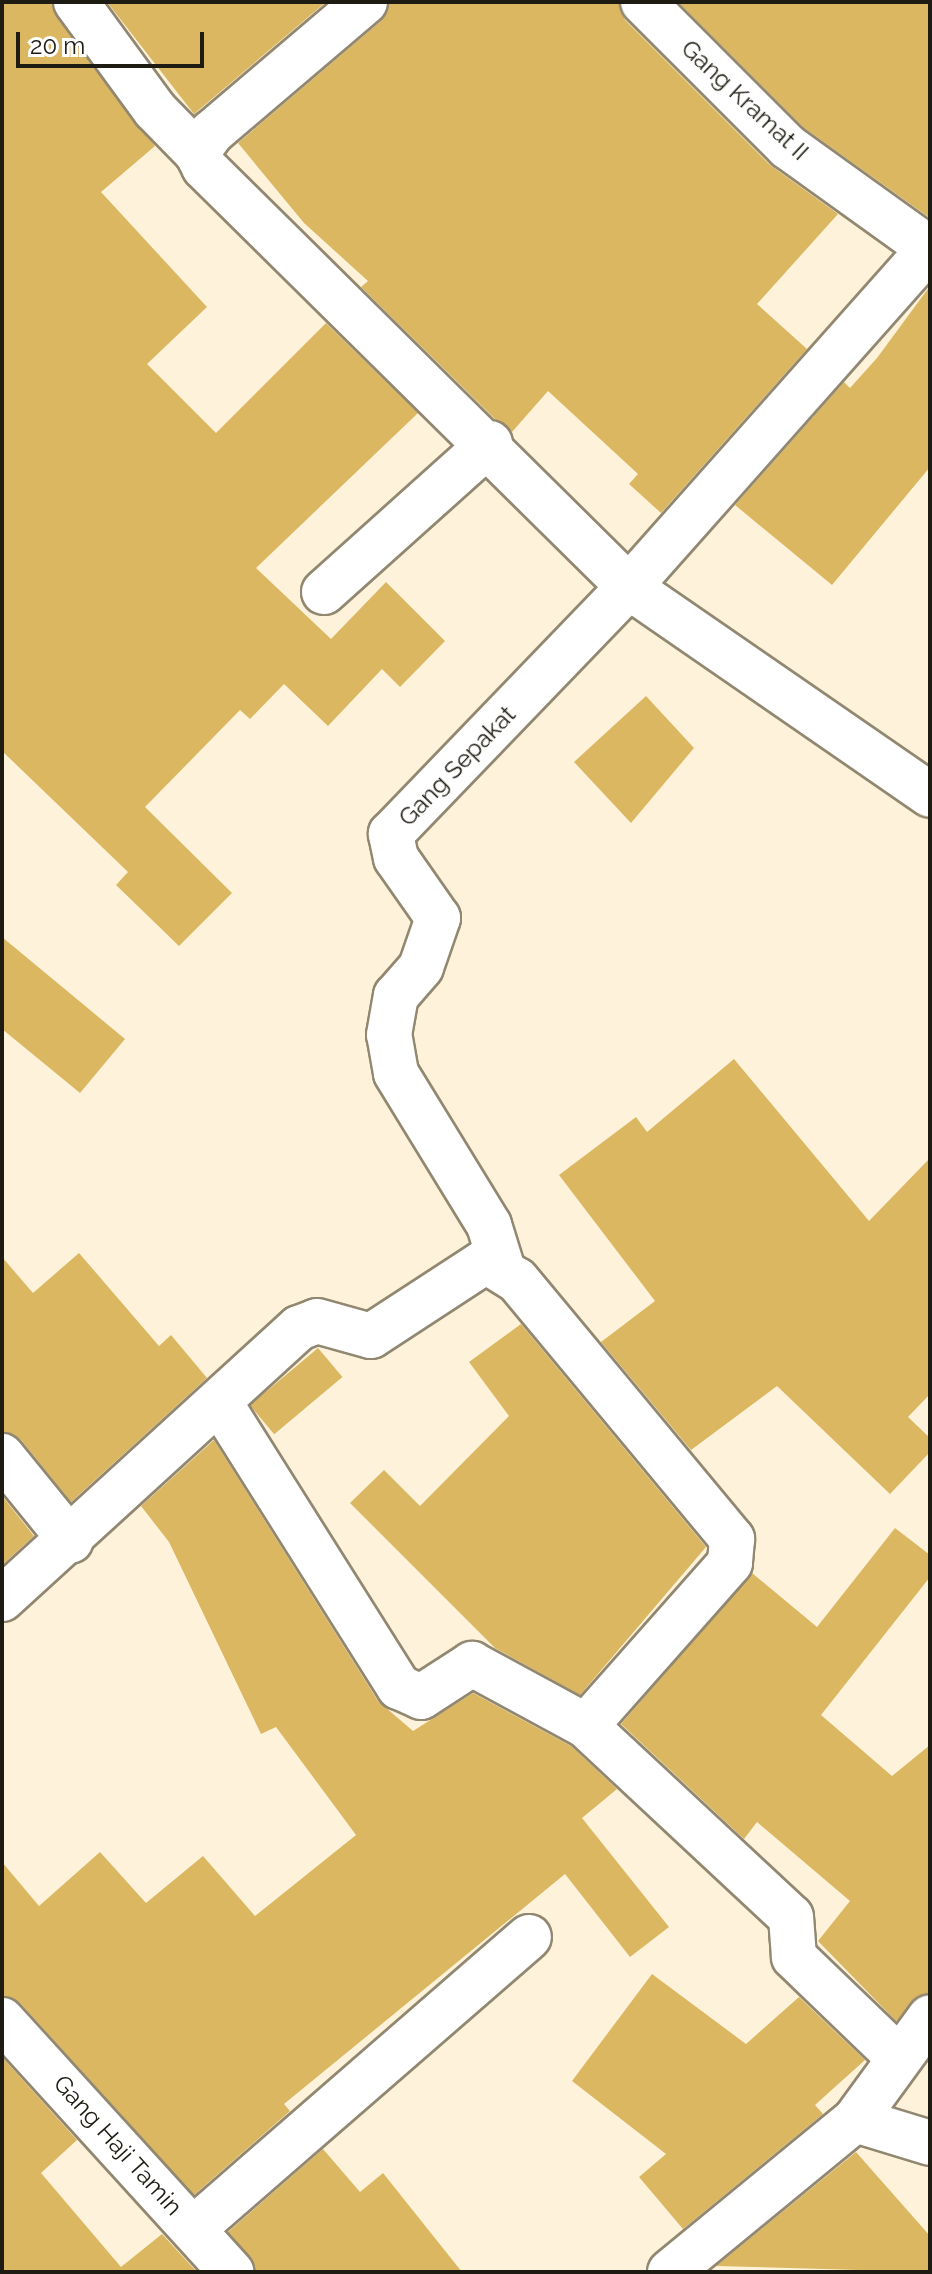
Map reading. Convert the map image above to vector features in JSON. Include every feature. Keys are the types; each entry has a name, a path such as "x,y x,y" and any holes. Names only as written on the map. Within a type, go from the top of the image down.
{"street":[{"path":"76,2 155,110 197,153 215,180 490,443 629,587 930,795"},
{"path":"197,153 212,132 365,2"},
{"name":"Gang Kramat II","path":"643,2 788,147 930,248"},
{"path":"629,587 930,248"},
{"path":"324,592 490,443"},
{"name":"Gang Sepakat","path":"502,1267 489,1225 396,1073 389,1035 396,996 421,967 438,918 396,858 391,834 629,587"},
{"path":"2,1599 71,1541 308,1322 371,1336 474,1264 502,1267 732,1539 730,1563 586,1726"},
{"path":"220,1403 399,1687 421,1697 472,1664 586,1726 791,1917 794,1957 898,2057"},
{"path":"2,1456 71,1541"},
{"path":"193,2229 529,1937"},
{"path":"670,2272 855,2120 930,2017"},
{"name":"Gang Haji Tamin","path":"2,2020 231,2272"},
{"path":"855,2120 930,2143"}],"building":[{"path":"2,2 51,2 155,146 101,192 207,307 147,364 216,433 326,323 418,413 256,568 331,639 386,582 445,641 400,687 382,669 328,726 284,684 250,719 240,710 145,807 232,893 179,946 116,885 128,872 2,751"},
{"path":"107,2 326,2 194,114"},
{"path":"389,2 619,2 625,20 770,165 838,214 757,304 807,349 661,513 629,484 638,474 548,391 512,432 495,419 361,287 368,281 304,223 238,143 381,21"},
{"path":"678,2 930,2 930,218 804,128"},
{"path":"930,286 930,467 832,585 735,505 844,382 850,388 877,358"},
{"path":"646,696 694,748 631,823 574,762"},
{"path":"2,937 125,1039 80,1093 2,1029"},
{"path":"734,1059 869,1221 930,1158 930,1394 908,1417 930,1438 930,1452 890,1494 777,1386 691,1450 601,1342 655,1301 559,1175 636,1117 647,1132"},
{"path":"79,1253 159,1346 171,1335 207,1378 71,1502 21,1440 2,1432 2,1257 33,1293"},
{"path":"521,1324 706,1547 580,1695 495,1648 350,1503 384,1470 420,1506 509,1416 469,1362"},
{"path":"318,1348 342,1377 274,1434 250,1405"},
{"path":"214,1440 378,1701 413,1731 473,1693 571,1746 617,1789 582,1818 669,1927 630,1957 565,1874 284,2104 290,2111 194,2195 20,2003 2,1996 2,1862 39,1906 100,1852 146,1903 203,1856 255,1916 356,1835 276,1727 261,1734 169,1542 141,1506"},
{"path":"2,1496 34,1536 2,1565"},
{"path":"895,1528 930,1555 930,1577 821,1715 892,1776 930,1745 930,1992 896,2021 818,1941 850,1901 757,1822 744,1839 621,1724 752,1573 817,1627"},
{"path":"652,1974 746,2044 799,1997 865,2060 815,2105 823,2114 683,2229 639,2177 666,2154 572,2081"},
{"path":"2,2057 77,2140 41,2173 121,2267 162,2234 197,2272 2,2272"},
{"path":"323,2149 360,2192 383,2173 462,2272 255,2272 228,2232"},
{"path":"856,2152 930,2236 930,2272 716,2266"}]}
